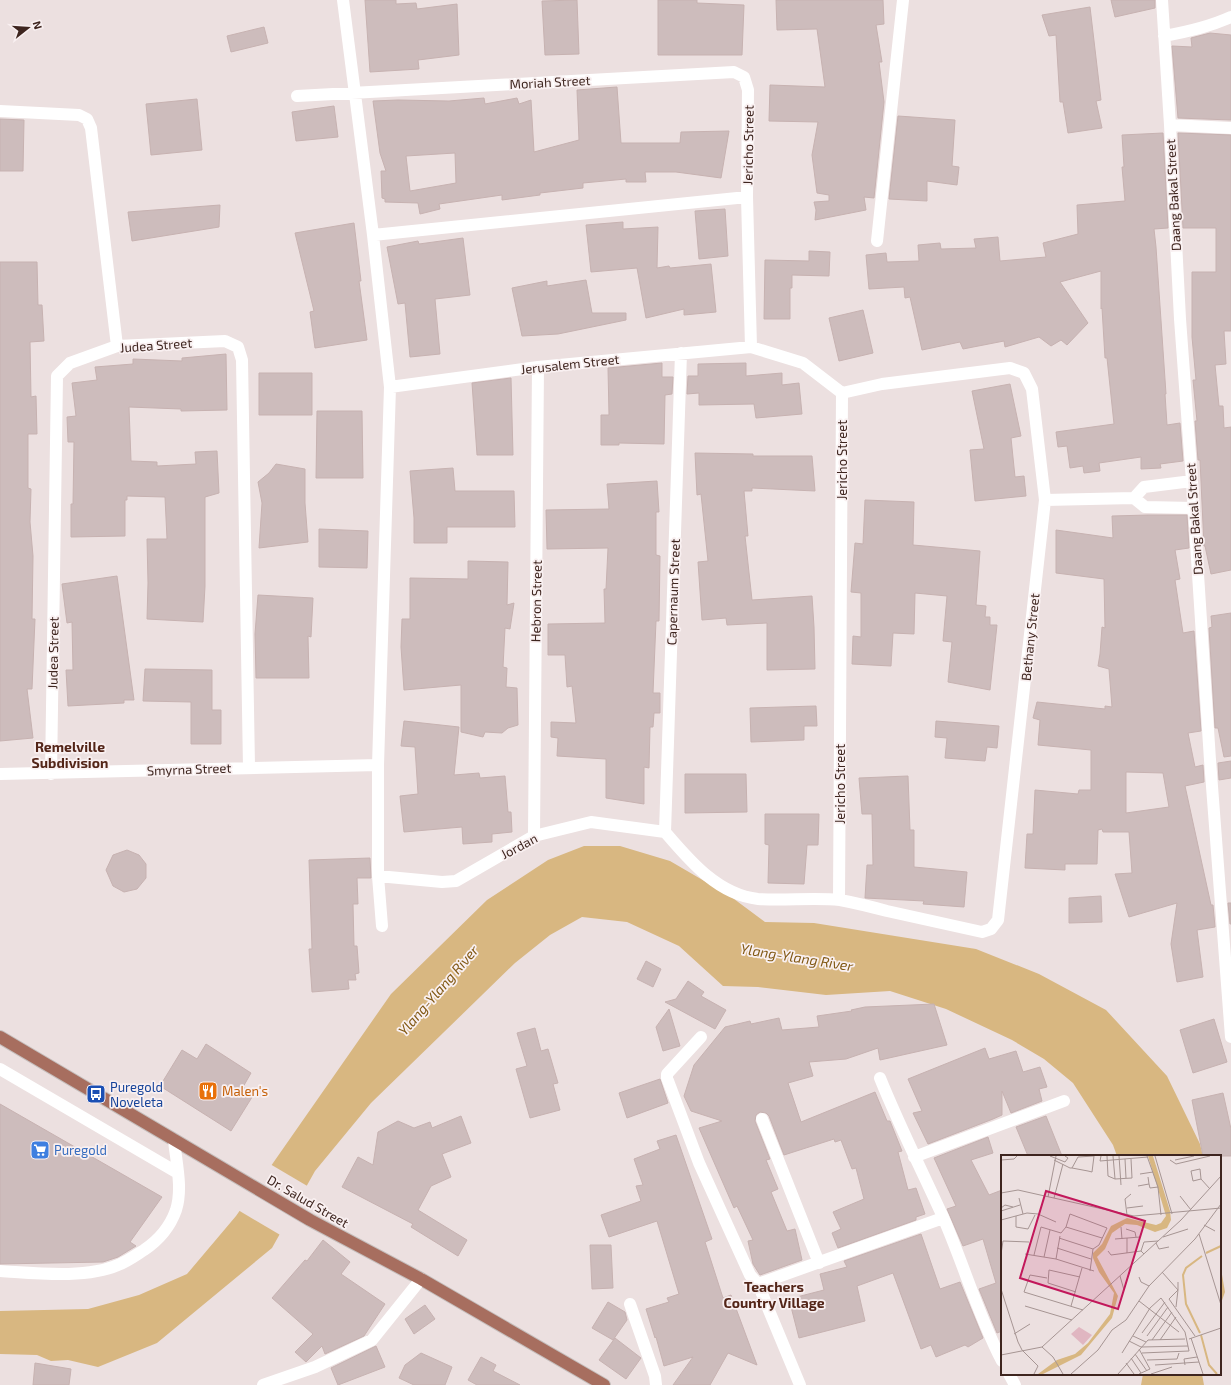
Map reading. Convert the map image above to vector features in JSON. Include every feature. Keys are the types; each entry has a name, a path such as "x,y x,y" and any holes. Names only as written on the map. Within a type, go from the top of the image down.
{"main road":[{"name":"Dr. Salud Street","path":"0,1037 310,1220 421,1279 604,1385"}],"street":[{"path":"342,0 373,235 390,387 378,765 378,876 382,926"},
{"path":"877,241 904,0"},
{"name":"Daang Bakal Street","path":"1162,0 1180,319 1210,760 1231,1037"},
{"path":"1164,36 1191,31 1218,23 1231,17"},
{"name":"Moriah Street","path":"297,96 734,72 744,77"},
{"name":"Jericho Street","path":"744,77 748,90 747,197 751,347"},
{"path":"0,111 79,114 87,119 91,128 117,346"},
{"path":"1170,125 1231,128"},
{"path":"373,235 747,197"},
{"name":"Judea Street","path":"51,774 57,376 70,363 117,346 225,341 238,347 242,360 249,767"},
{"path":"751,347 803,363 842,393"},
{"name":"Jerusalem Street","path":"390,387 538,367 751,347"},
{"name":"Capernaum Street","path":"665,832 681,353"},
{"name":"Hebron Street","path":"534,836 538,367"},
{"name":"Bethany Street","path":"665,832 681,850 707,874 728,890 741,896 758,899 839,900 982,932 991,929 998,920 1045,500 1032,389 1024,373 1010,368 882,384 842,393"},
{"name":"Jericho Street","path":"839,900 842,393"},
{"path":"1134,498 1144,487 1192,481"},
{"path":"1045,500 1134,498 1145,507 1194,508"},
{"name":"Smyrna Street","path":"0,774 51,774 249,767 378,765"},
{"name":"Jordan","path":"378,876 456,882 534,836 591,822 665,832"},
{"path":"701,1037 667,1074 667,1078 699,1163 750,1275 758,1284 800,1385"},
{"path":"0,1069 178,1173"},
{"path":"880,1078 894,1113 943,1218 996,1338 1001,1357"},
{"path":"914,1157 1064,1101"},
{"path":"762,1119 818,1263"},
{"path":"0,1271 54,1274 87,1273 117,1266 155,1243 169,1226 176,1209 178,1195 178,1173 174,1140"},
{"path":"758,1284 943,1218"},
{"path":"263,1385 315,1367 372,1340 421,1279"},
{"path":"630,1304 656,1376 656,1385"},
{"path":"1010,1375 1015,1385"}],"water":[{"name":"Ylang-Ylang River","path":"584,846 620,846 670,861 730,896 765,922 814,923 976,949 1039,974 1106,1010 1167,1076 1200,1144 1203,1155 1117,1155 1113,1145 1073,1083 1044,1059 1012,1040 946,1009 890,991 826,995 758,987 723,986 679,946 627,922 582,917 550,935 515,963 371,1103 315,1171 272,1248 157,1343 98,1367 68,1360 51,1361 37,1355 0,1354 0,1311 88,1309 139,1295 187,1274 236,1216 391,994 487,900 548,860"},
{"path":"1221,1269 1225,1292 1221,1303"},
{"path":"1143,1375 1202,1375 1204,1385 1141,1385"}],"pier":[{"path":"270,1164 309,1187 282,1236 238,1210"}],"building":[{"path":"365,0 396,0 396,4 416,3 417,9 457,4 459,55 418,60 419,69 370,72"},
{"path":"577,0 579,54 545,55 542,1"},
{"path":"658,0 697,0 697,3 744,5 742,55 658,55"},
{"path":"776,0 883,0 884,24 876,25 882,62 879,62 884,102 874,198 864,197 866,210 815,220 816,210 814,202 829,201 829,195 817,193 812,155 818,122 769,121 770,85 825,87 817,29 777,30"},
{"path":"1111,0 1155,0 1155,8 1115,17"},
{"path":"1090,7 1101,100 1096,101 1102,128 1068,133 1063,102 1060,102 1056,35 1049,36 1042,15"},
{"path":"264,27 268,43 231,52 227,36"},
{"path":"1210,33 1231,35 1231,120 1178,118 1172,46 1192,47 1191,38"},
{"path":"617,87 621,143 680,143 681,132 729,131 721,178 676,172 645,172 646,182 626,182 626,179 583,183 583,188 540,193 540,195 502,200 502,195 439,204 440,209 420,214 418,203 385,202 385,199 382,198 381,171 386,171 380,153 373,101 449,101 484,98 485,104 517,98 519,104 531,100 534,152 579,140 577,90","holes":["455,153 456,183 410,191 406,156"]},
{"path":"197,99 202,150 151,155 146,104"},
{"path":"334,106 338,137 296,141 292,112"},
{"path":"898,116 955,120 952,166 959,167 957,185 927,181 927,201 889,199"},
{"path":"0,119 24,120 23,171 0,171"},
{"path":"1163,133 1168,228 1154,229 1167,425 1180,423 1183,461 1160,464 1161,468 1141,469 1141,457 1099,463 1100,471 1084,473 1083,466 1070,468 1067,446 1058,447 1056,432 1114,424 1107,358 1105,358 1102,308 1101,309 1101,271 1060,282 1088,323 1067,345 1061,340 1051,346 1039,337 1005,347 1004,341 963,349 960,342 922,350 910,297 905,298 904,287 869,289 866,255 886,253 887,262 919,261 918,245 940,243 941,249 976,248 974,239 998,237 1000,261 1046,257 1043,243 1078,234 1077,205 1125,201 1122,167 1124,167 1122,135"},
{"path":"1178,133 1231,135 1231,331 1224,331 1226,364 1215,365 1219,406 1223,406 1224,428 1231,427 1231,570 1211,574 1204,546 1200,460 1198,460 1195,421 1197,421 1193,380 1196,380 1192,337 1192,272 1216,272 1216,228 1183,228"},
{"path":"220,205 219,227 132,241 128,212"},
{"path":"725,209 728,256 699,259 695,211"},
{"path":"623,222 623,229 658,227 657,268 711,264 716,312 684,315 684,309 646,318 637,268 591,272 586,225"},
{"path":"354,223 361,281 359,281 367,340 315,348 310,312 314,311 295,233"},
{"path":"463,238 470,295 435,299 440,354 410,357 405,303 398,304 387,247 418,241 419,244"},
{"path":"809,251 830,252 829,276 792,275 792,288 790,288 790,319 764,319 765,260 809,261"},
{"path":"0,262 37,262 38,305 42,305 44,341 30,342 31,397 36,396 37,434 28,434 28,488 31,489 30,522 33,556 32,619 35,619 32,689 27,689 33,738 0,741"},
{"path":"586,280 592,313 626,313 626,320 558,334 522,336 512,288 547,281 547,286"},
{"path":"863,310 873,353 839,361 829,318"},
{"path":"226,354 227,410 181,411 181,409 129,407 131,461 157,462 157,466 196,464 195,452 217,451 219,493 205,497 205,586 203,622 147,619 147,539 167,539 165,497 127,496 127,500 125,500 125,536 71,537 74,442 68,442 67,417 76,416 72,383 97,380 95,367 133,364 133,359 182,361 182,358"},
{"path":"662,363 662,377 673,377 672,394 665,395 664,444 619,443 619,445 601,445 601,415 609,415 608,368"},
{"path":"746,363 746,376 782,373 782,385 799,383 802,414 756,418 754,404 699,405 699,393 687,394 688,376 698,376 698,364"},
{"path":"259,373 312,373 312,415 259,415"},
{"path":"511,378 513,455 477,455 472,383"},
{"path":"1010,384 1021,436 1011,438 1015,477 1024,476 1026,496 975,501 970,450 984,449 972,391"},
{"path":"317,411 362,411 363,478 316,478"},
{"path":"695,453 753,454 753,456 812,456 815,491 752,488 752,491 744,491 748,536 745,536 752,600 812,596 815,669 767,670 767,623 727,625 726,618 702,620 698,562 708,561 701,494 697,495"},
{"path":"276,464 305,469 305,503 308,542 259,548 262,503 258,482 269,473"},
{"path":"453,468 455,491 514,491 515,527 447,527 447,543 414,543 414,518 410,471"},
{"path":"657,481 659,512 656,512 656,555 660,556 659,621 656,621 653,693 660,693 660,713 654,713 653,727 650,727 649,768 644,767 644,804 606,798 606,759 557,756 558,738 551,737 551,722 576,723 572,686 567,687 565,655 548,655 548,624 605,623 604,589 606,589 608,548 547,549 546,510 609,509 607,484"},
{"path":"865,500 914,502 913,545 980,551 976,605 986,606 985,617 990,617 990,625 997,625 990,690 948,682 952,642 943,641 947,596 915,593 914,634 893,633 891,666 852,664 853,636 861,637 861,593 851,592 855,543 863,544"},
{"path":"1187,515 1189,548 1175,550 1180,579 1175,580 1183,633 1194,631 1201,731 1188,733 1195,767 1203,765 1204,782 1185,786 1211,905 1213,905 1215,927 1197,930 1203,977 1177,982 1171,944 1177,903 1129,917 1115,874 1132,873 1129,832 1103,832 1102,829 1098,830 1097,864 1065,864 1065,870 1025,868 1027,834 1033,834 1035,790 1078,794 1079,790 1091,790 1091,750 1038,745 1040,720 1033,718 1037,702 1105,709 1105,706 1112,707 1109,669 1098,666 1102,627 1105,628 1104,579 1056,573 1056,530 1113,538 1112,516","holes":["1126,772 1163,773 1169,807 1126,813"]},
{"path":"319,529 368,531 367,568 319,567"},
{"path":"468,561 508,562 507,605 514,603 510,629 505,628 503,667 507,668 506,687 517,688 518,725 508,728 502,733 485,732 483,737 461,732 461,685 404,690 401,647 402,619 410,619 410,578 468,579"},
{"path":"117,576 134,700 124,700 124,703 68,706 66,670 73,670 72,622 67,623 62,584"},
{"path":"258,595 313,598 311,637 308,636 309,678 256,678 255,634"},
{"path":"1231,613 1231,756 1224,757 1218,728 1215,728 1209,628 1212,627 1211,616"},
{"path":"145,669 212,670 212,710 221,710 221,744 191,744 191,702 143,701"},
{"path":"816,706 817,726 804,726 804,740 751,742 750,708"},
{"path":"404,721 459,727 454,775 479,773 480,778 505,776 508,812 511,812 512,832 492,834 492,842 463,844 462,827 404,832 400,796 418,794 415,747 401,746"},
{"path":"936,721 999,726 997,748 987,747 985,761 945,758 947,738 935,737"},
{"path":"1231,761 1231,778 1219,780 1218,763"},
{"path":"685,774 746,774 747,812 685,813"},
{"path":"908,776 910,830 914,830 914,867 967,872 964,907 923,904 924,901 865,898 867,865 873,865 872,814 862,814 859,778"},
{"path":"765,814 819,814 818,845 807,845 804,884 768,883 769,845 765,844"},
{"path":"127,850 139,855 146,864 146,878 137,889 124,892 113,886 106,870 113,855"},
{"path":"370,858 371,878 357,878 358,904 353,904 354,946 357,946 359,973 355,974 356,980 348,980 349,989 312,992 309,949 312,949 309,860"},
{"path":"1101,896 1102,922 1069,923 1069,898"},
{"path":"1228,903 1231,903 1231,924 1230,924"},
{"path":"646,961 661,969 653,987 637,979"},
{"path":"688,981 704,992 701,996 726,1010 715,1029 665,1002 676,999"},
{"path":"934,1004 947,1045 880,1060 878,1048 846,1059 809,1062 813,1076 788,1083 801,1122 875,1092 887,1121 890,1121 902,1151 898,1152 908,1190 916,1188 925,1214 916,1217 916,1220 838,1248 832,1233 841,1229 833,1212 864,1199 856,1168 852,1169 841,1140 835,1142 834,1139 784,1155 769,1116 766,1113 760,1112 756,1115 755,1121 770,1159 766,1160 778,1189 771,1192 787,1231 795,1229 802,1260 760,1275 753,1264 748,1241 753,1240 737,1206 734,1208 699,1128 722,1121 691,1111 684,1096 694,1065 725,1027 750,1021 751,1024 779,1018 782,1030 819,1027 817,1016 852,1011 851,1010 865,1007"},
{"path":"669,1009 680,1046 663,1051 656,1027"},
{"path":"1214,1019 1227,1062 1193,1073 1180,1030"},
{"path":"535,1028 541,1051 548,1049 558,1083 553,1084 560,1110 530,1118 516,1069 527,1066 517,1033"},
{"name":"Malen's","path":"206,1044 251,1073 243,1087 254,1094 231,1131 160,1086 182,1050 197,1059"},
{"path":"985,1048 989,1059 1016,1051 1023,1072 1040,1067 1047,1087 1039,1089 1042,1101 1011,1113 1002,1091 1002,1115 928,1144 913,1113 922,1111 908,1079"},
{"path":"660,1079 668,1103 627,1118 619,1093"},
{"path":"1223,1093 1231,1129 1231,1156 1203,1155 1192,1100"},
{"name":"Puregold","path":"0,1104 162,1197 130,1242 136,1246 118,1257 103,1262 0,1264"},
{"path":"461,1116 471,1143 442,1154 451,1177 431,1186 418,1210 467,1240 458,1256 411,1227 413,1224 342,1187 358,1157 373,1165 378,1132 398,1121 414,1128 430,1122 432,1128"},
{"path":"1046,1116 1062,1155 1028,1155 1016,1127"},
{"path":"676,1135 712,1239 705,1242 723,1298 731,1295 757,1365 728,1353 710,1385 673,1385 693,1357 664,1366 646,1309 669,1302 667,1298 679,1294 657,1221 609,1237 601,1215 641,1201 636,1186 643,1185 634,1159 660,1149 657,1141"},
{"path":"988,1137 993,1153 971,1160 989,1195 1001,1190 1001,1331 997,1333 979,1289 996,1283 983,1239 963,1246 947,1209 956,1206 934,1158"},
{"path":"921,1234 940,1289 960,1282 983,1338 968,1347 965,1345 936,1357 931,1345 921,1349 893,1273 857,1286 865,1321 799,1338 789,1299 824,1290 820,1274 847,1267 844,1261"},
{"path":"323,1240 350,1262 341,1274 385,1304 364,1336 325,1354 322,1346 306,1362 295,1352 313,1334 272,1298 305,1260 307,1261"},
{"path":"590,1245 611,1245 613,1288 592,1289"},
{"path":"608,1302 625,1312 627,1320 613,1340 592,1328"},
{"path":"425,1305 435,1319 414,1334 405,1319"},
{"path":"615,1338 641,1358 626,1379 599,1360"},
{"path":"376,1346 385,1367 338,1385 331,1368"},
{"path":"421,1353 452,1367 445,1385 414,1385 399,1378 405,1365"},
{"path":"481,1357 496,1365 493,1371 520,1385 477,1385 468,1380"},
{"path":"35,1363 71,1369 69,1385 33,1385"}],"place":[{"name":"Malen's","path":"208,1091"},
{"name":"Puregold Noveleta","path":"96,1094"},
{"name":"Puregold","path":"40,1150"}],"district":[{"name":"Remelville Subdivision","path":"70,754"},
{"name":"Teachers Country Village","path":"774,1294"}]}
